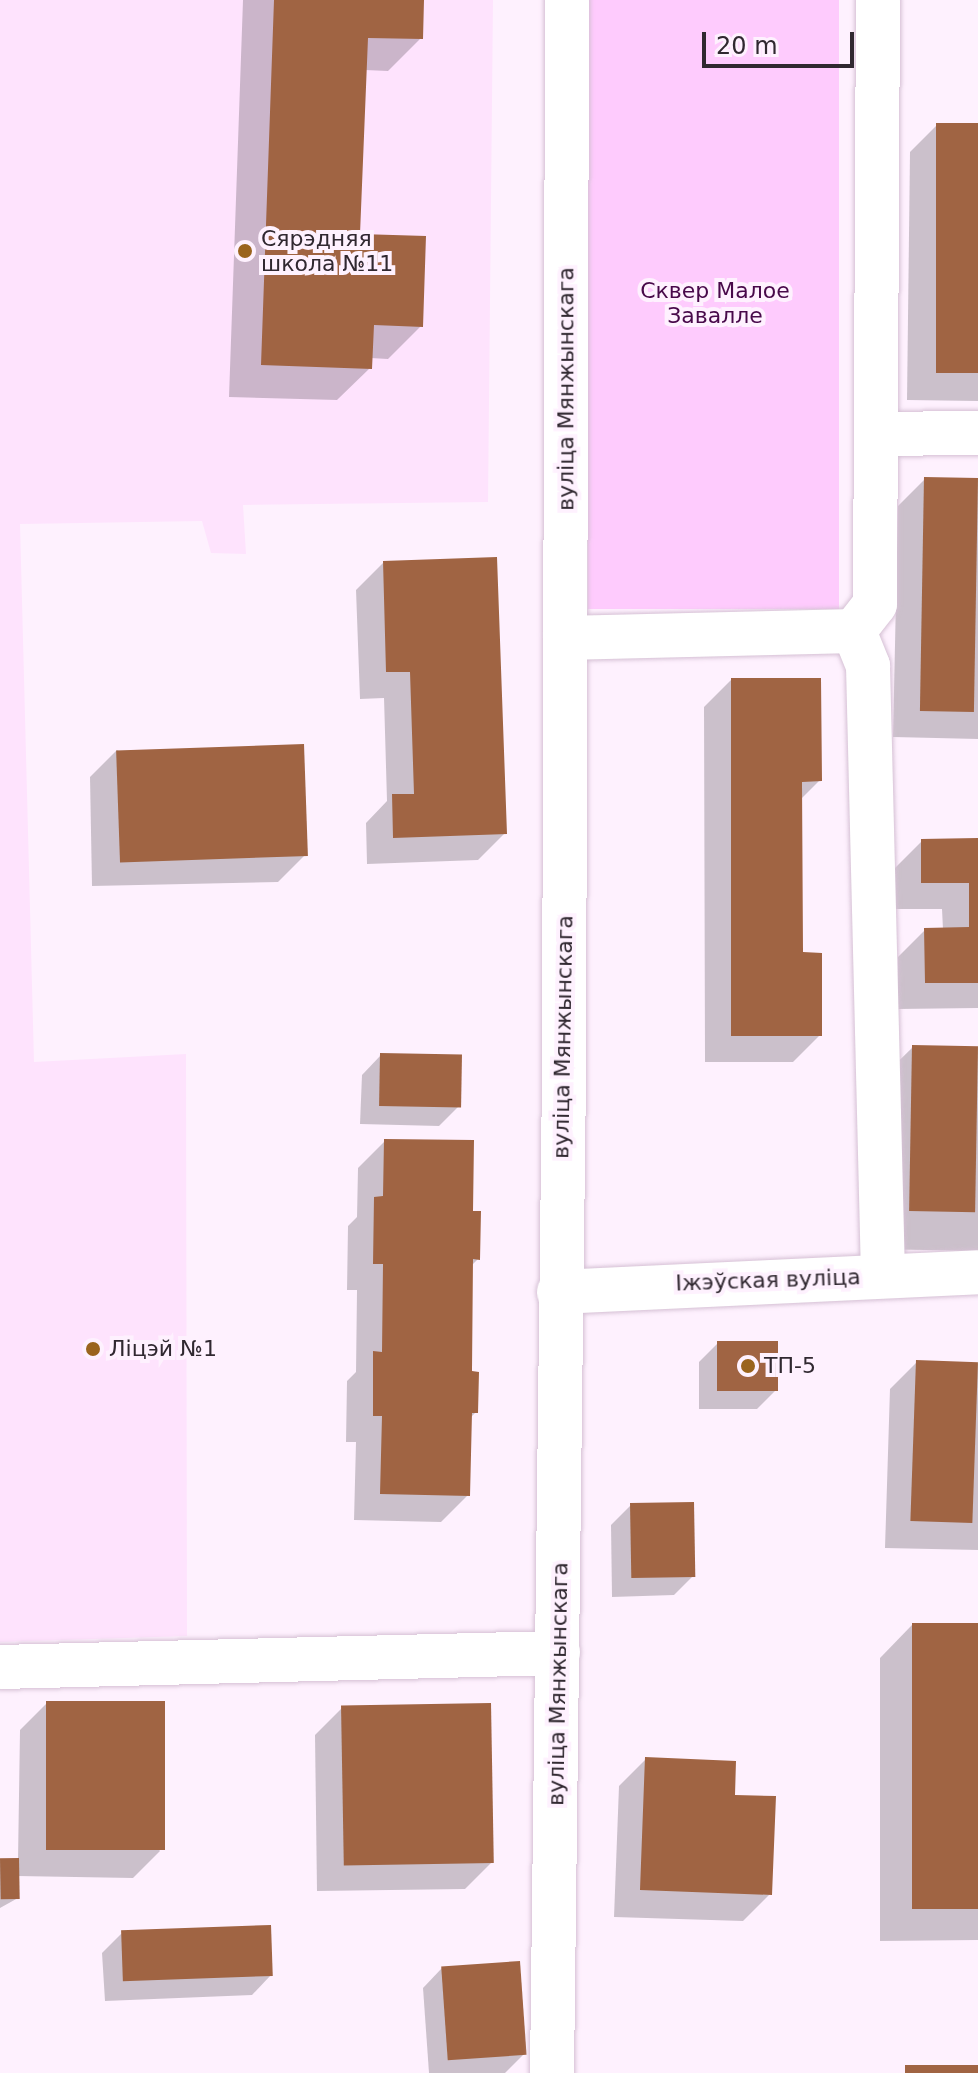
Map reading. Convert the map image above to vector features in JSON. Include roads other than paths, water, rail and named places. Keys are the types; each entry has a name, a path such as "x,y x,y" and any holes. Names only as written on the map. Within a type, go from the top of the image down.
{"street":[{"name":"вуліца Мянжынскага","path":"552,2073 558,1653 567,0"},
{"path":"854,631 875,604 878,0"},
{"path":"876,434 978,433"},
{"path":"565,638 854,631"},
{"path":"854,631 868,666 883,1276"},
{"name":"Іжэўская вуліца","path":"559,1292 978,1272"},
{"path":"0,1667 558,1653"}],"place":[{"name":"Сярэдняя школа №11","path":"245,251"},
{"name":"Ліцэй №1","path":"93,1349"},
{"name":"ТП-5","path":"748,1366"}],"park label":[{"name":"Сквер Малое Завалле","path":"715,302"}]}
